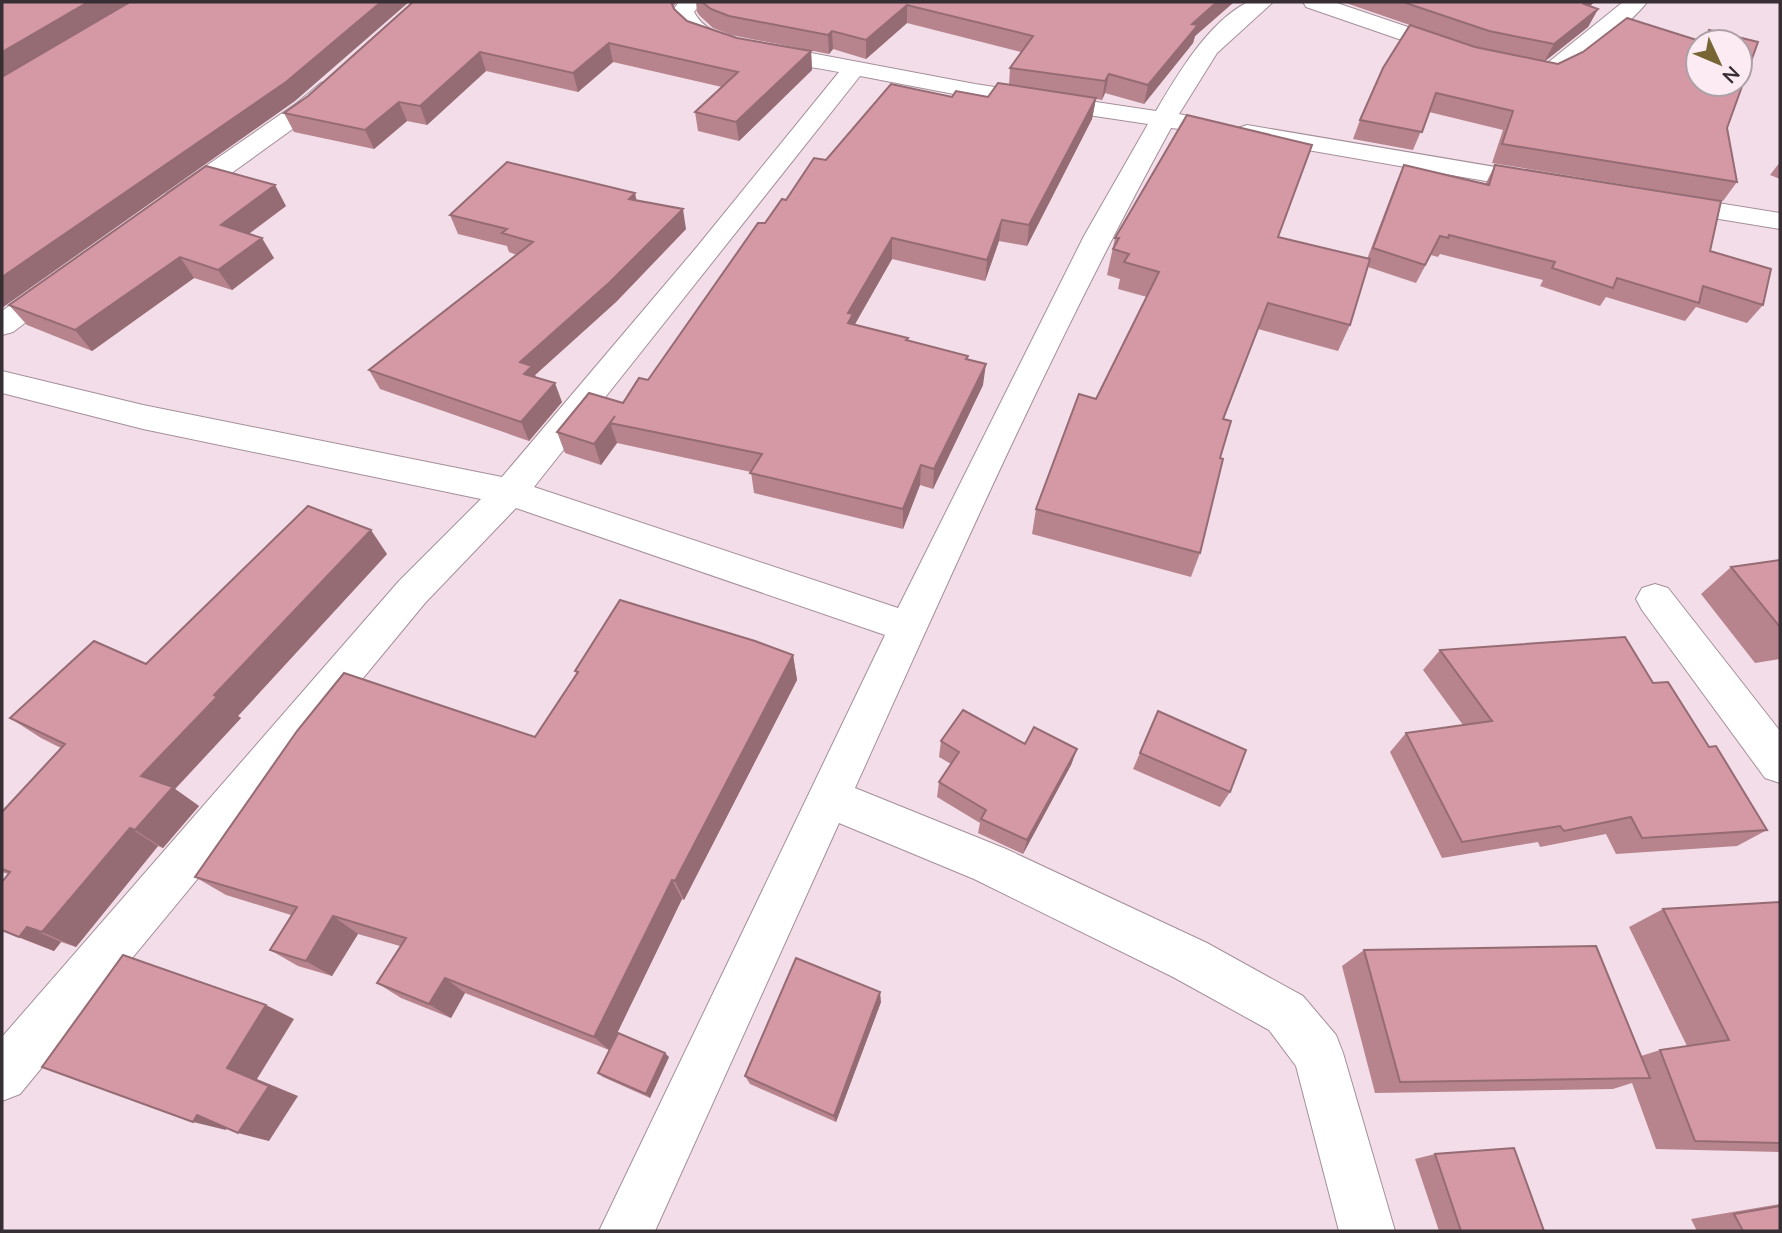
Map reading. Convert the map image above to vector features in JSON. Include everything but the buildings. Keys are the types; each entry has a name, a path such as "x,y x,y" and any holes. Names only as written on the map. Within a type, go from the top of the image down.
{"street":[{"path":"691,2 683,11 687,24 700,36 975,91 1213,127 1571,187"},
{"path":"627,1231 908,627 1098,236 1166,120 1186,80 1209,48 1238,20 1262,2"},
{"path":"1314,2 1475,58"},
{"path":"1500,63 1549,73 1572,57 1636,2"},
{"path":"2,1076 412,592 510,492 698,265 855,68"},
{"path":"154,216 306,108 350,70"},
{"path":"1640,199 1780,221"},
{"path":"2,325 78,271"},
{"path":"2,382 143,418 510,492 908,627"},
{"path":"1655,599 1780,764"},
{"path":"828,798 1003,870 1191,960 1286,1013 1318,1053 1367,1231"}]}
